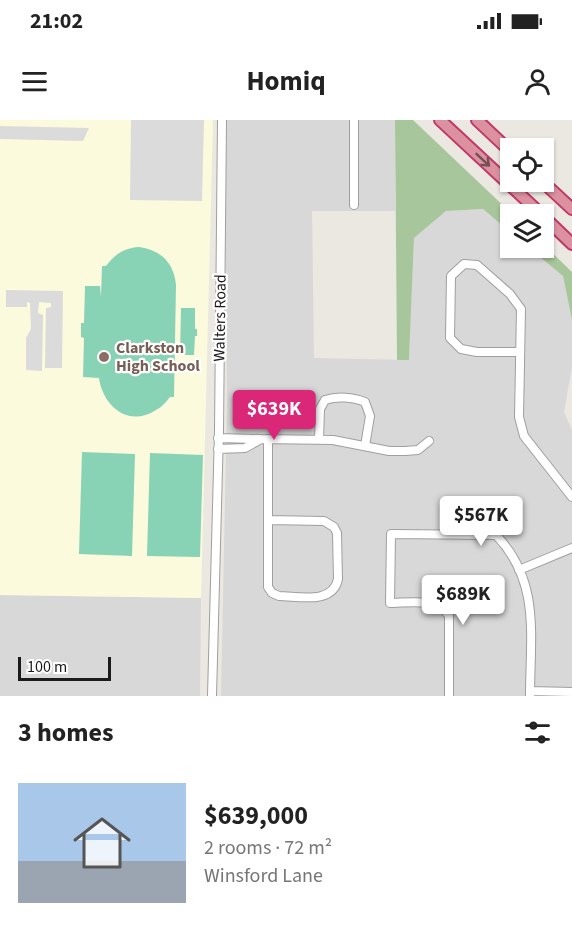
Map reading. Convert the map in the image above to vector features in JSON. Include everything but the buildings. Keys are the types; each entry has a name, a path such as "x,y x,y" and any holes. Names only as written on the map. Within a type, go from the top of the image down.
{"highway":[{"path":"440,120 530,204"},
{"path":"477,120 500,142"},
{"path":"554,192 572,209"},
{"path":"554,227 572,244"}],"street":[{"name":"Walters Road","path":"212,696 222,120"},
{"path":"354,120 354,205"},
{"path":"519,352 477,352 461,349 450,338 451,276 464,264 477,265 510,294 521,309 519,417 524,436 572,497"},
{"path":"319,440 320,409 325,400 357,398 365,402 370,416 365,446"},
{"path":"218,438 319,440 405,451 418,450 429,441"},
{"path":"218,449 245,448 265,440"},
{"path":"265,440 268,586 272,593 279,596 324,597 332,592 338,579 337,532 334,527 324,521 268,520"},
{"path":"449,696 448,616 444,608 436,604 390,603 391,534 496,535 511,550 527,589 532,617 530,693 572,692"},
{"path":"519,570 572,548"}],"shaded area":[{"name":"Clarkston High School","path":"0,120 213,120 201,598 0,595"},
{"path":"131,120 204,120 202,201 130,200"},
{"path":"224,120 395,120 395,211 312,211 314,358 409,360 414,238 446,211 483,209 500,223 500,258 541,258 563,276 572,320 572,367 564,412 572,430 572,696 221,696 227,401"},
{"path":"0,126 89,128 83,141 0,139"},
{"path":"6,290 63,291 62,368 45,368 46,308 51,307 51,303 39,302 38,313 43,315 42,371 26,370 26,338 31,329 30,303 27,302 27,307 6,307"},
{"path":"0,595 201,598 200,696 0,696"}],"green space":[{"path":"395,120 413,120 501,204 500,223 483,209 446,211 414,238 409,360 397,360"},
{"path":"139,247 154,251 165,259 175,277 176,285 174,397 170,397 156,410 136,417 118,411 111,405 101,388 99,378 83,377 84,338 81,337 81,323 84,323 85,286 100,286 101,297 102,266 106,266 120,252"},
{"path":"554,255 572,272 572,320 563,276 541,258 554,258"},
{"path":"181,308 195,308 197,336 195,336 194,355 180,355"},
{"path":"82,452 135,454 132,556 79,554"},
{"path":"150,453 203,455 200,557 147,556"}],"place":[{"name":"Clarkston High School","path":"104,357"}]}
